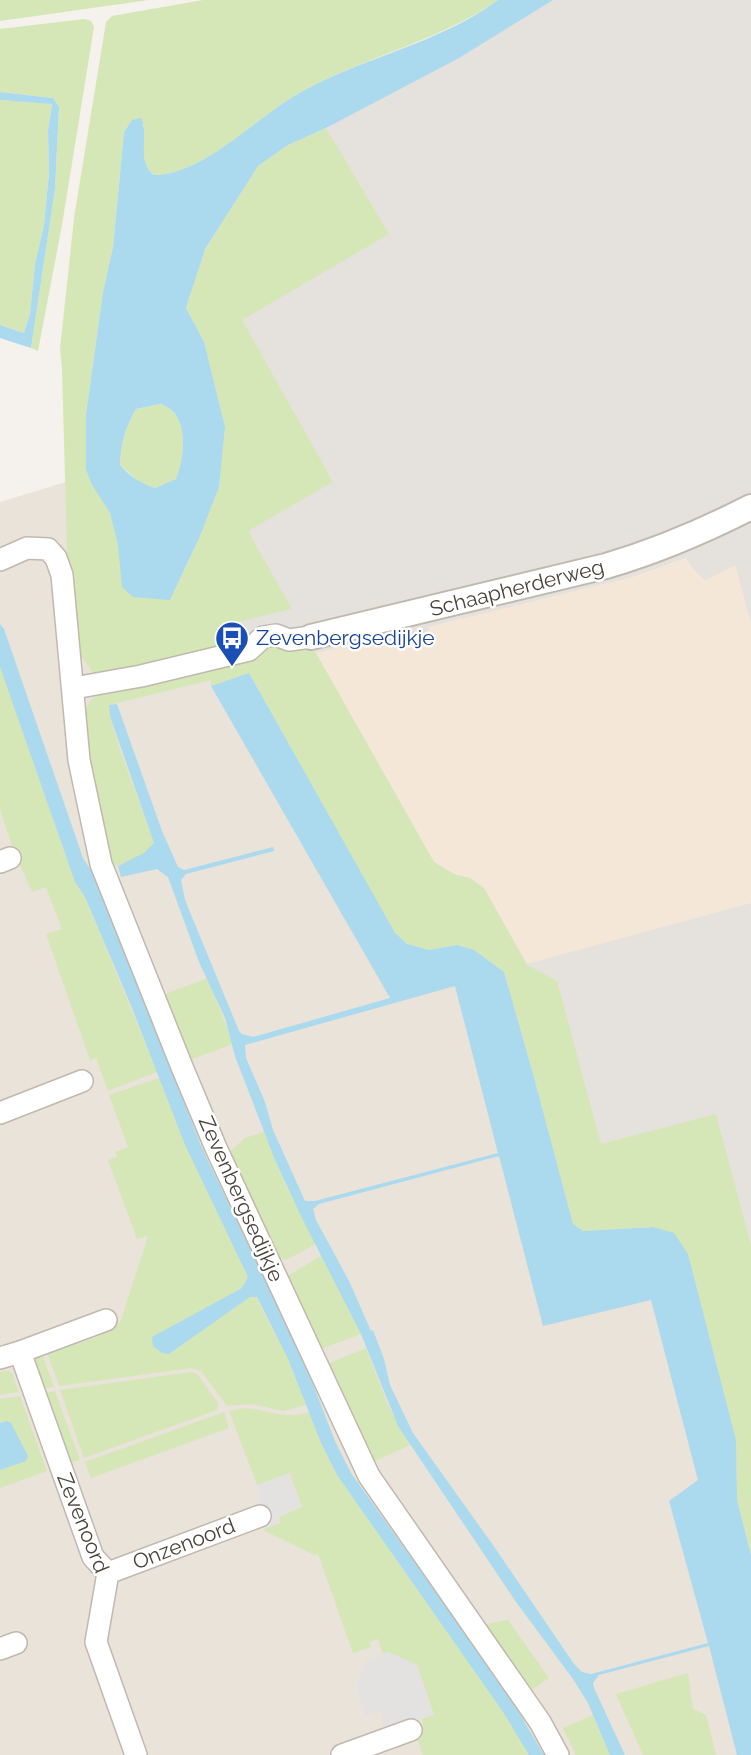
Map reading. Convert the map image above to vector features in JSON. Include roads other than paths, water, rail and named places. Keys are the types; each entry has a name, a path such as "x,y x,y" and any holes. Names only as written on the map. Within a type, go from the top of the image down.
{"street":[{"name":"Schaapherderweg","path":"74,688 141,676 249,650 262,637 276,635 289,640 311,637 607,566 649,554 751,507"},
{"name":"Zevenbergsedijkje","path":"0,560 27,548 48,549 62,575 79,760 101,864 216,1148 369,1476 527,1702 558,1755"},
{"path":"0,1112 82,1081"},
{"path":"10,1355 106,1320"},
{"name":"Zevenoord","path":"10,1355 93,1556 108,1573 96,1642 136,1755"},
{"name":"Onzenoord","path":"108,1573 260,1516"},
{"path":"342,1755 411,1730"}],"water":[{"path":"498,0 553,0 459,58 288,145 258,166 205,249 186,308 204,342 225,427 219,487 170,600 133,597 122,587 118,545 110,513 86,470 86,414 103,292 113,247 124,132 132,120 141,118 148,169 154,175 172,173 226,146 276,108 316,84 422,41 474,16","holes":["160,404 170,409 181,425 182,459 176,479 155,488 136,479 120,465 123,443 126,429 136,409"]},
{"path":"0,92 53,98 59,107 55,189 31,348 0,338 0,325 24,333 30,314 35,264 44,225 49,173 48,131 52,104 0,100"},
{"path":"0,624 83,858 94,875 202,1148 305,1364 335,1441 351,1473 508,1694 544,1755 529,1755 503,1712 337,1475 321,1443 288,1359 257,1297 250,1297 169,1354 162,1353 153,1346 152,1337 242,1288 248,1277 185,1145 132,1008 85,897 75,882 0,667"},
{"path":"249,673 395,933 407,944 429,950 457,945 474,950 504,972 573,1224 583,1231 653,1227 674,1233 688,1254 736,1440 737,1500 751,1555 751,1755 737,1755 709,1646 599,1675 593,1683 594,1688 625,1755 610,1755 588,1703 573,1679 516,1602 398,1426 361,1334 275,1160 235,1056 225,1018 199,962 168,877 157,869 121,877 118,866 144,853 154,843 110,716 109,705 117,704 162,831 178,867 184,870 273,847 274,851 186,874 181,880 185,900 239,1031 253,1037 390,998 211,686","holes":["455,986 498,1153 315,1201 305,1201 273,1130 265,1102 246,1058 245,1045","499,1156 543,1326 651,1300 698,1480 669,1501 708,1643 591,1674 582,1672 574,1664 413,1433 390,1385 373,1330 371,1331 349,1281 316,1220 313,1209 319,1204"]},
{"path":"0,1423 11,1423 28,1456 26,1461 0,1470"}],"place":[{"name":"Zevenbergsedijkje","path":"232,668"}]}
